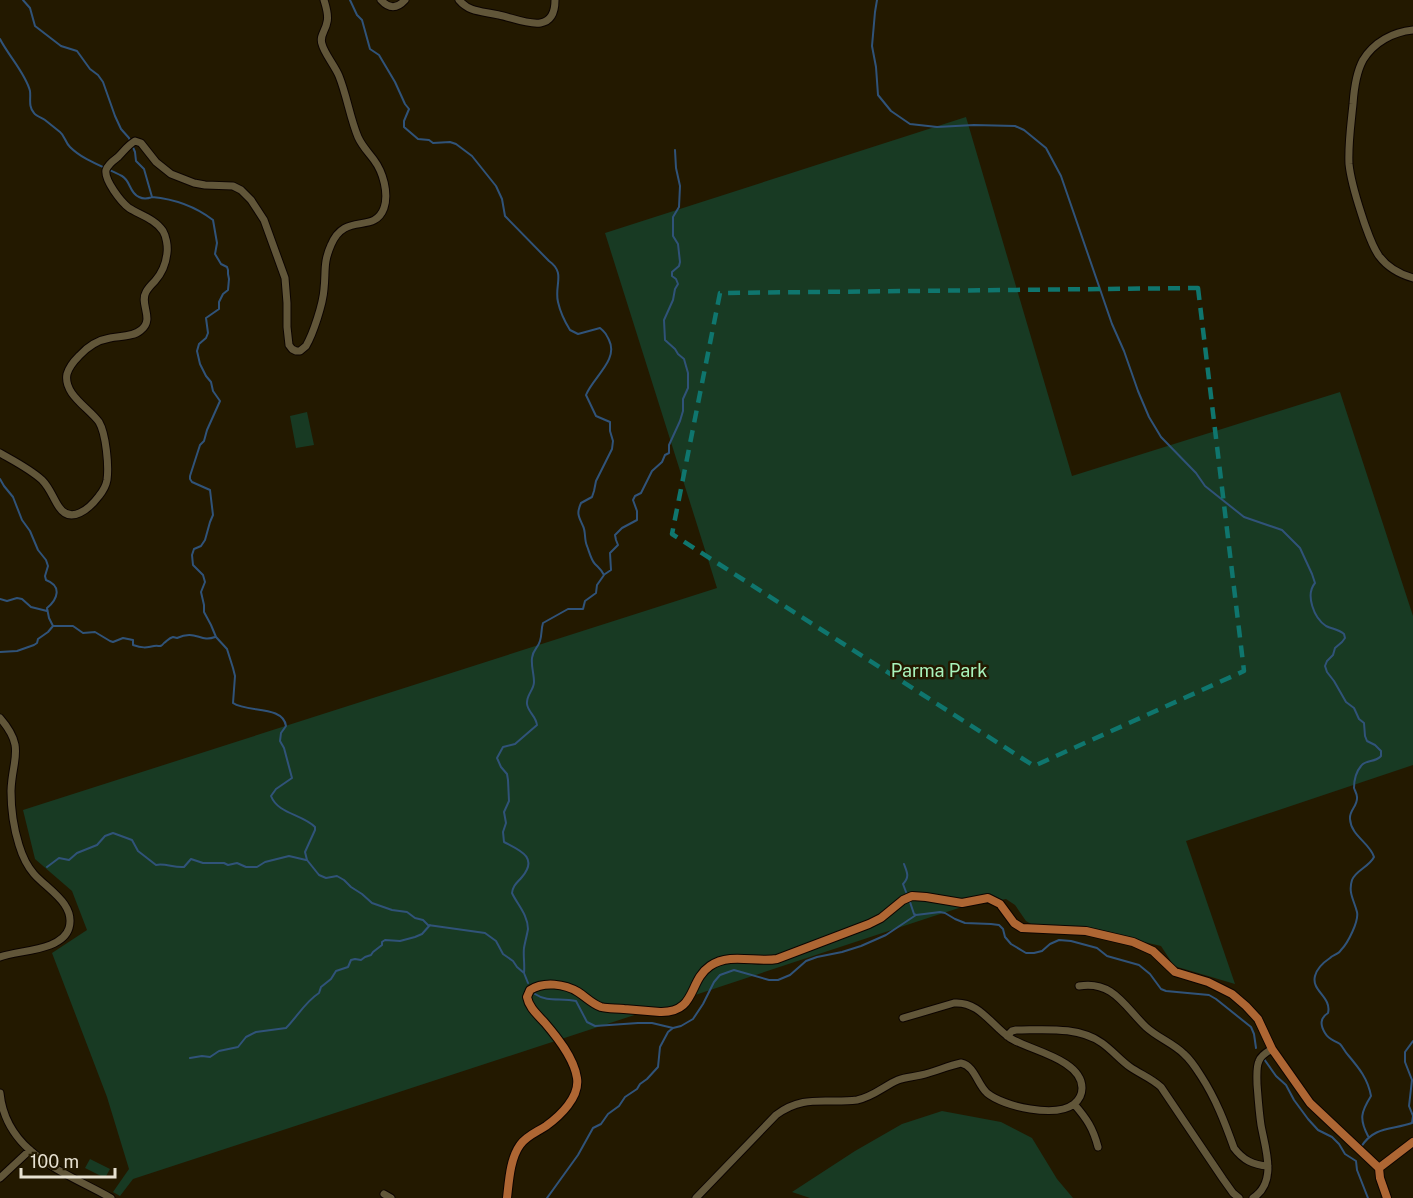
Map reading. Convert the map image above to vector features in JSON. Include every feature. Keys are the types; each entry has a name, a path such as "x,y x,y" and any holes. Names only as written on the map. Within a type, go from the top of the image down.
{"main road":[{"path":"507,1198 512,1166 519,1147 525,1139 551,1122 561,1112 574,1095 577,1083 575,1070 564,1050 528,1003 526,997 530,990 542,985 561,986 575,990 592,1003 603,1007 672,1011 685,1005 702,973 715,963 727,959 777,958 869,924 912,896 958,902 988,898 1001,906 1014,923 1022,928 1090,932 1141,944 1157,954 1177,973 1218,987 1240,1000 1258,1019 1272,1048 1310,1103 1379,1168 1387,1198"},
{"path":"1379,1168 1413,1142"}],"street":[{"path":"0,453 39,477 59,507 67,514 77,515 83,512 99,497 105,487 107,468 102,429 95,417 70,390 67,375 77,358 93,344 141,330 148,315 145,293 160,275 165,263 167,247 163,231 153,221 124,203 113,189 106,174 106,169 135,141 141,143 159,165 171,174 206,185 233,186 251,200 264,220 285,278 289,345 296,351 306,346 323,296 325,263 332,242 345,227 376,219 383,210 385,200 381,174 376,162 360,142 339,75 321,42 328,21 324,0"},
{"path":"381,0 391,7 398,6 405,0"},
{"path":"459,0 472,10 535,24 545,22 551,16 555,0"},
{"path":"1413,30 1398,33 1383,40 1364,58 1360,66 1354,93 1349,164 1355,195 1377,254 1393,270 1413,278"},
{"path":"0,718 12,736 16,751 11,801 19,845 33,873 64,903 70,922 67,933 55,943 0,957"},
{"path":"1079,986 1099,986 1113,993 1154,1034 1187,1057 1216,1102 1238,1154 1253,1164 1268,1166"},
{"path":"696,1198 776,1114 800,1102 865,1098 898,1080 961,1063 970,1068 990,1096 1016,1107 1039,1111 1066,1108 1074,1104 1080,1095 1082,1089 1077,1074 1059,1060 1007,1036 977,1008 966,1003 954,1003 903,1018"},
{"path":"1007,1036 1016,1030 1071,1032 1091,1036 1100,1041 1130,1067 1161,1087 1223,1179 1239,1198"},
{"path":"1253,1198 1265,1185 1268,1166 1261,1123 1257,1066 1263,1055 1272,1048"},
{"path":"0,1093 3,1110 14,1132 30,1150 52,1167 111,1198"},
{"path":"1074,1104 1089,1123 1098,1147"},
{"path":"0,1178 30,1150"}],"highlighted area":[{"path":"1198,288 1244,671 1034,766 672,534 720,293"}],"green space":[{"name":"Parma Park","path":"966,117 1072,476 1340,392 1413,616 1413,765 1186,841 1235,984 1174,966 1161,946 1106,933 1036,927 1026,921 1015,905 1006,899 959,908 934,916 686,998 681,1008 659,1007 133,1179 120,1196 113,1192 129,1169 107,1097 52,953 87,930 72,891 35,859 23,810 717,588 605,233"},
{"path":"307,412 314,445 296,448 290,416"},
{"path":"942,1111 1001,1122 1032,1138 1057,1179 1073,1198 810,1198 792,1192 902,1124"},
{"path":"90,1159 110,1169 105,1178 85,1168"}],"waterway":[{"path":"23,0 30,8 35,26 61,46 77,51 103,82 115,116 135,152 136,161 144,169 152,197 184,204 213,220 217,243 215,254 221,264 227,267 229,279 228,290 219,302 219,309 206,318 208,333 199,344 197,351 200,364 220,401 204,441 200,445 190,476 192,482 210,490 213,515 205,540 201,546 194,549 193,565 203,575 205,582 201,592 204,612 216,637 227,649 233,668 235,676 233,703 272,712 283,719 286,726 281,733 280,741 292,778 276,789 271,796 274,802 315,827 305,852 307,860 319,875 326,878 337,876 372,903 407,912 428,925 485,933 496,941 503,954 524,973 528,983"},
{"path":"350,0 362,20 370,49 379,55 409,109 404,127 418,139 429,140 433,143 450,142 472,156 496,186 502,199 505,216 557,270 558,302 570,330 578,334 600,328 611,347 608,361 586,395 596,416 610,422 612,449 596,481 592,497 581,503 578,513 591,558 604,575 597,585 596,593 585,601 583,609 568,609 543,623 540,641 533,655 534,685 527,701 537,725 515,744 503,747 497,758 508,780 509,801 504,812 506,823 503,832 504,842 521,851 528,859 527,870 514,886 512,893 528,924 524,973"},
{"path":"877,0 872,46 878,95 891,111 910,124 937,127 1015,126 1024,130 1046,148 1061,176 1112,324 1138,391 1161,437 1196,473 1205,486 1244,517 1282,530 1300,548 1315,583 1311,600 1318,618 1326,626 1344,634 1345,638 1335,648 1325,666 1346,702 1354,708 1359,719 1364,723 1367,741 1381,751 1379,758 1365,762 1358,771 1354,788 1357,800 1350,816 1351,825 1374,857 1352,880 1351,893 1357,912 1352,932 1340,951 1319,968 1315,981 1328,1007 1328,1013 1323,1017 1323,1030 1328,1037 1341,1045 1368,1084 1371,1096 1363,1111 1362,1120 1368,1136"},
{"path":"0,39 28,85 31,108 35,114 60,132 68,145 76,152 125,178 133,193 141,198 152,197"},
{"path":"605,574 611,570 610,553 618,545 615,535 622,528 637,520 633,500 635,496 641,493 652,471 669,453 669,445 680,421 683,399 688,388 688,373 684,359 665,340 664,320 678,284 672,272 680,262 678,244 673,236 673,217 679,207 680,186 675,150"},
{"path":"0,479 13,497 22,520 46,560 48,566 46,580 54,586 57,593 54,601 47,608 53,626 73,626 83,633 95,632 113,642 123,638 133,640 133,645 144,647 161,646 173,637 189,635 215,637"},
{"path":"0,599 7,601 22,599 31,607 47,611"},
{"path":"0,652 17,651 34,645 53,626"},
{"path":"47,867 59,858 69,860 77,853 97,845 105,836 113,833 132,840 138,851 156,865 184,867 191,859 203,863 228,865 237,863 246,867 257,867 265,862 289,856 306,860"},
{"path":"904,864 907,879 903,884 906,892"},
{"path":"910,902 916,915"},
{"path":"535,994 550,999 576,1001 587,1022 595,1026 652,1023 673,1028 693,1019 720,975 734,970 769,980 778,980 790,975 806,961 861,946 886,935 916,915 940,912 965,923 999,925 1011,944 1026,953 1042,951 1059,940 1071,941 1097,948 1107,956 1139,965 1150,974 1161,989 1166,991 1209,995 1251,1027 1256,1048"},
{"path":"190,1058 210,1057 219,1051 238,1047 246,1037 256,1032 286,1028 336,971 348,967 351,960 361,960 371,955 385,940 400,941 422,934 430,925"},
{"path":"547,1198 578,1155 593,1128 601,1124 608,1114 658,1067 660,1047 668,1032 673,1028"},
{"path":"1361,1147 1366,1140 1378,1132 1412,1123 1413,1116 1409,1106 1412,1080 1405,1062 1405,1052 1413,1041"},
{"path":"1264,1059 1276,1076 1286,1085 1308,1119 1318,1130 1332,1137 1345,1154 1356,1161 1357,1170 1368,1198"}]}
